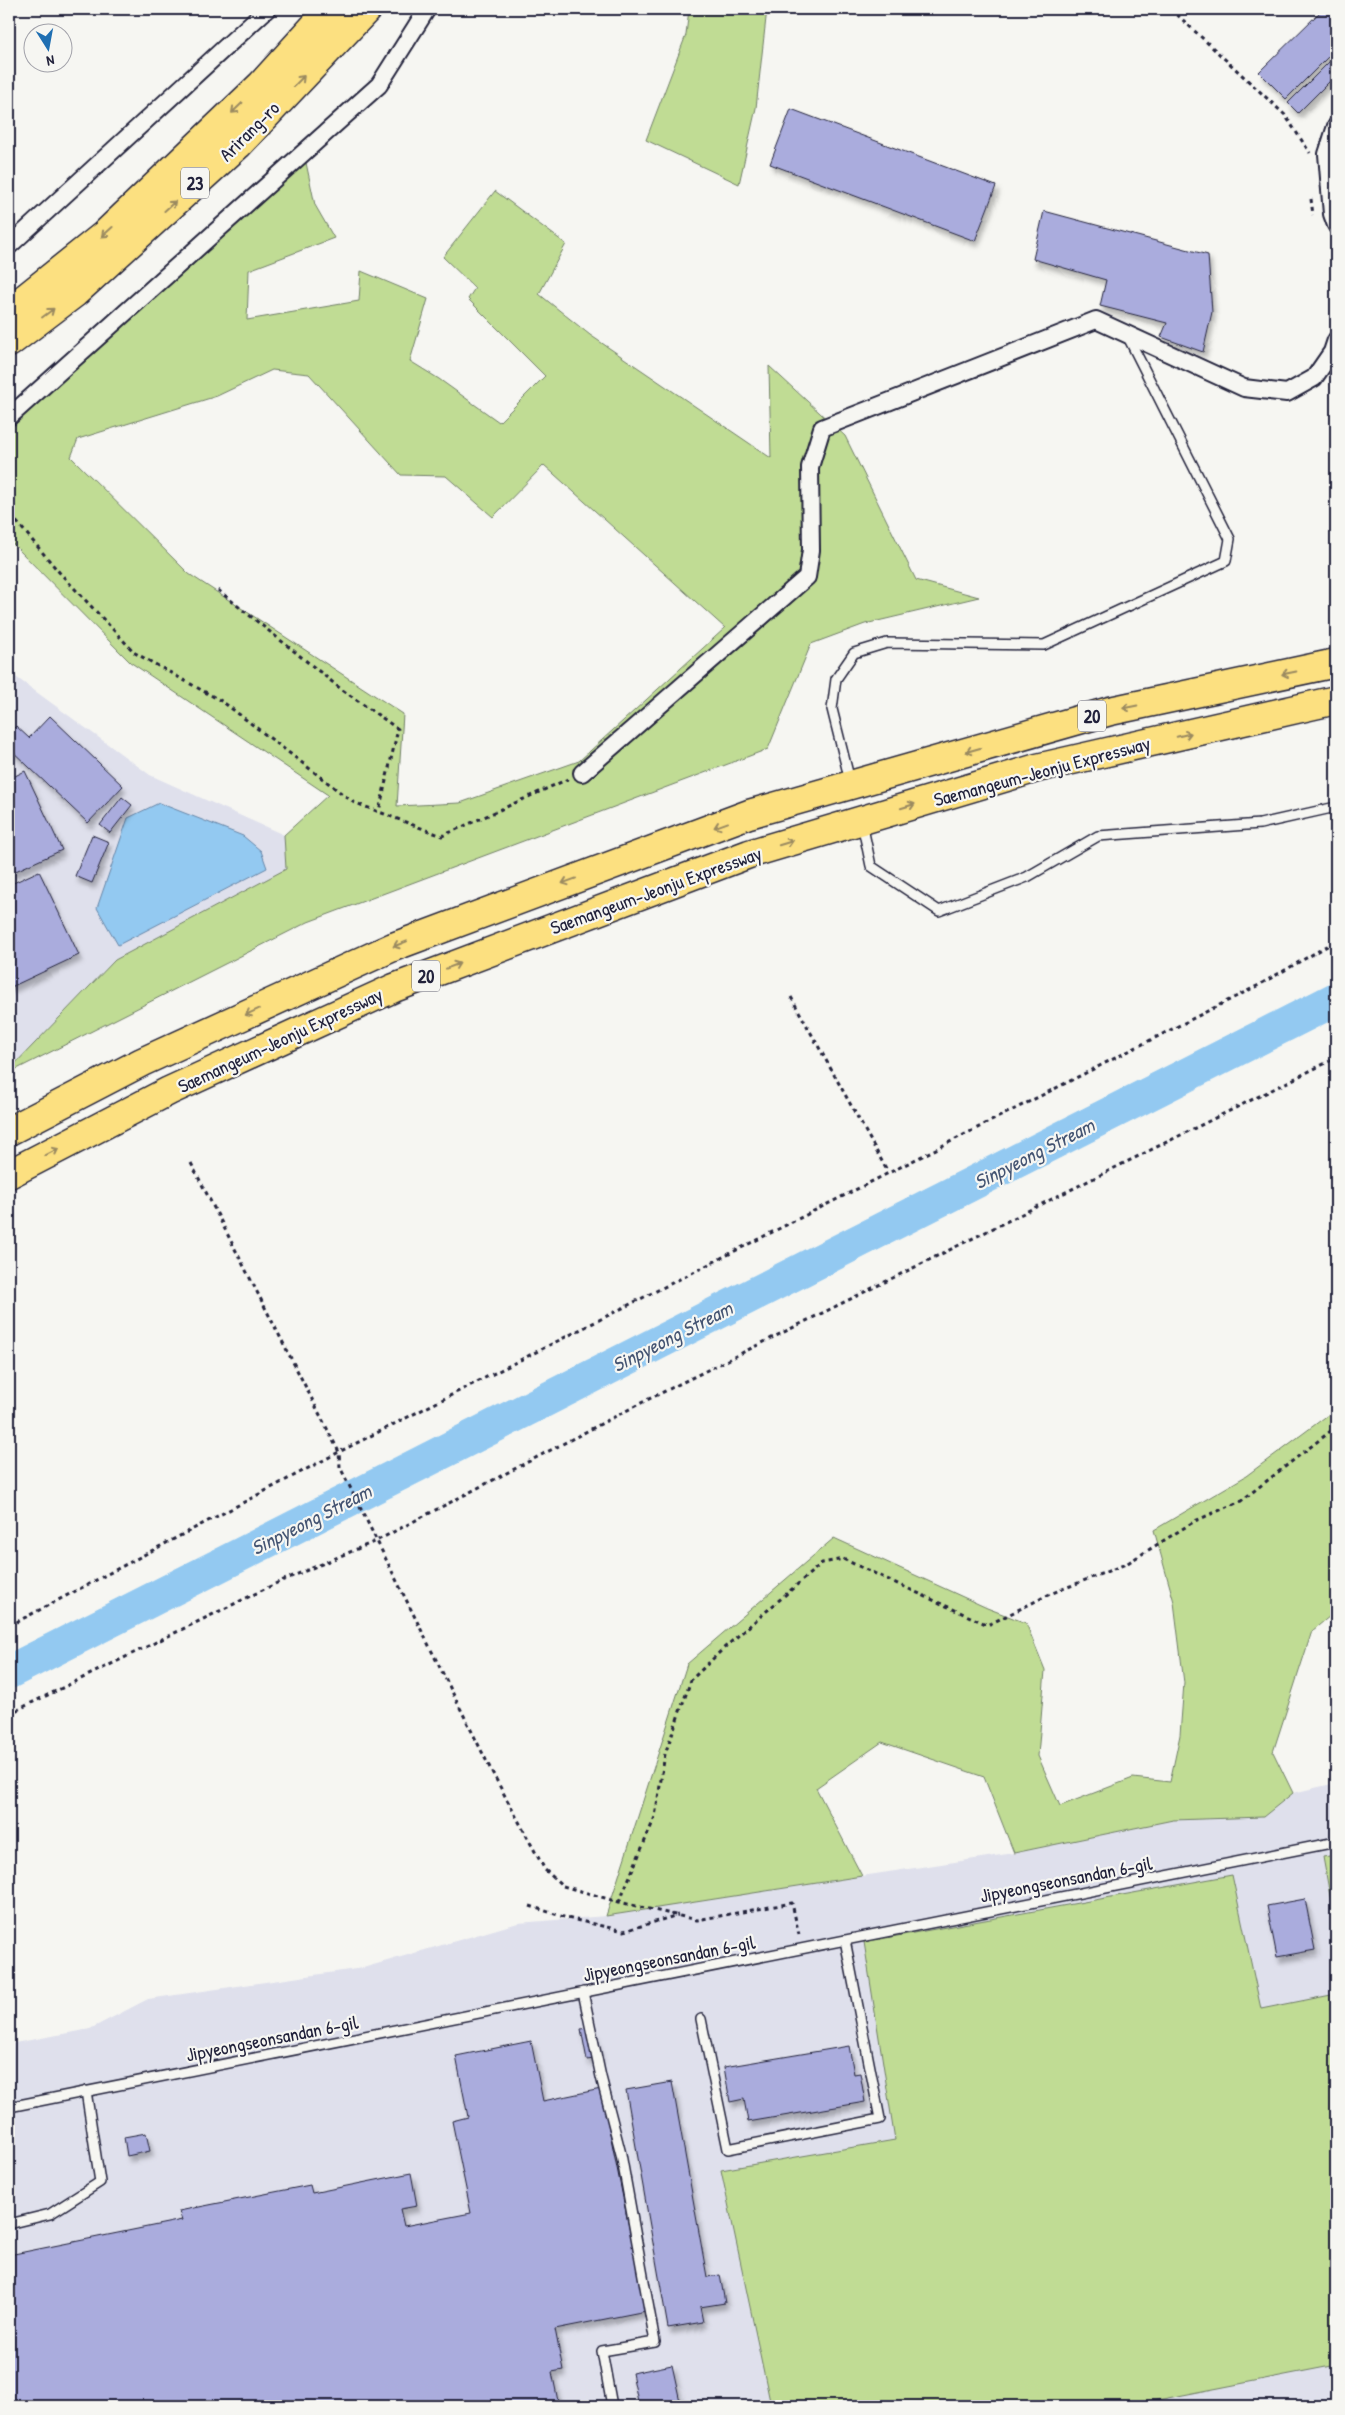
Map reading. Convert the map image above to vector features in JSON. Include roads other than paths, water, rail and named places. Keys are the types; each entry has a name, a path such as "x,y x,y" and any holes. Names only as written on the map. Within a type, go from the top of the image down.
{"highway":[{"name":"Arirang-ro","path":"9,312 104,235 262,84 330,9"},
{"name":"Arirang-ro","path":"9,343 75,292 238,145 368,9"},
{"name":"Saemangeum-Jeonju Expressway","path":"9,1131 142,1062 393,947 749,814 1110,711 1336,663"},
{"name":"Saemangeum-Jeonju Expressway","path":"9,1174 169,1091 394,988 749,854 1037,768 1336,700"}],"street":[{"path":"9,246 267,9"},
{"path":"9,417 379,85 427,9"},
{"path":"1336,126 1327,154 1332,214 1336,225"},
{"path":"582,772 807,578 811,550 810,467 822,428 1096,320 1244,388 1287,394 1314,378 1332,352 1336,340"}],"lane":[{"path":"851,785 832,709 836,679 854,653 886,643 1044,645 1226,561 1230,539 1127,334"},
{"path":"861,820 872,866 939,911 1027,877 1098,836 1260,824 1336,807"},
{"name":"Jipyeongseonsandan 6-gil","path":"9,2107 1336,1842"},
{"path":"701,2019 728,2149 880,2119 845,1940"},
{"path":"583,1992 601,2077 621,2154 655,2342 602,2351 612,2406"},
{"path":"9,2224 50,2214 100,2182 86,2091"}],"water":[{"path":"159,803 243,836 261,851 267,868 118,945 97,908 128,818"}],"waterway":[{"name":"Sinpyeong Stream","path":"9,1672 1336,999"}]}
